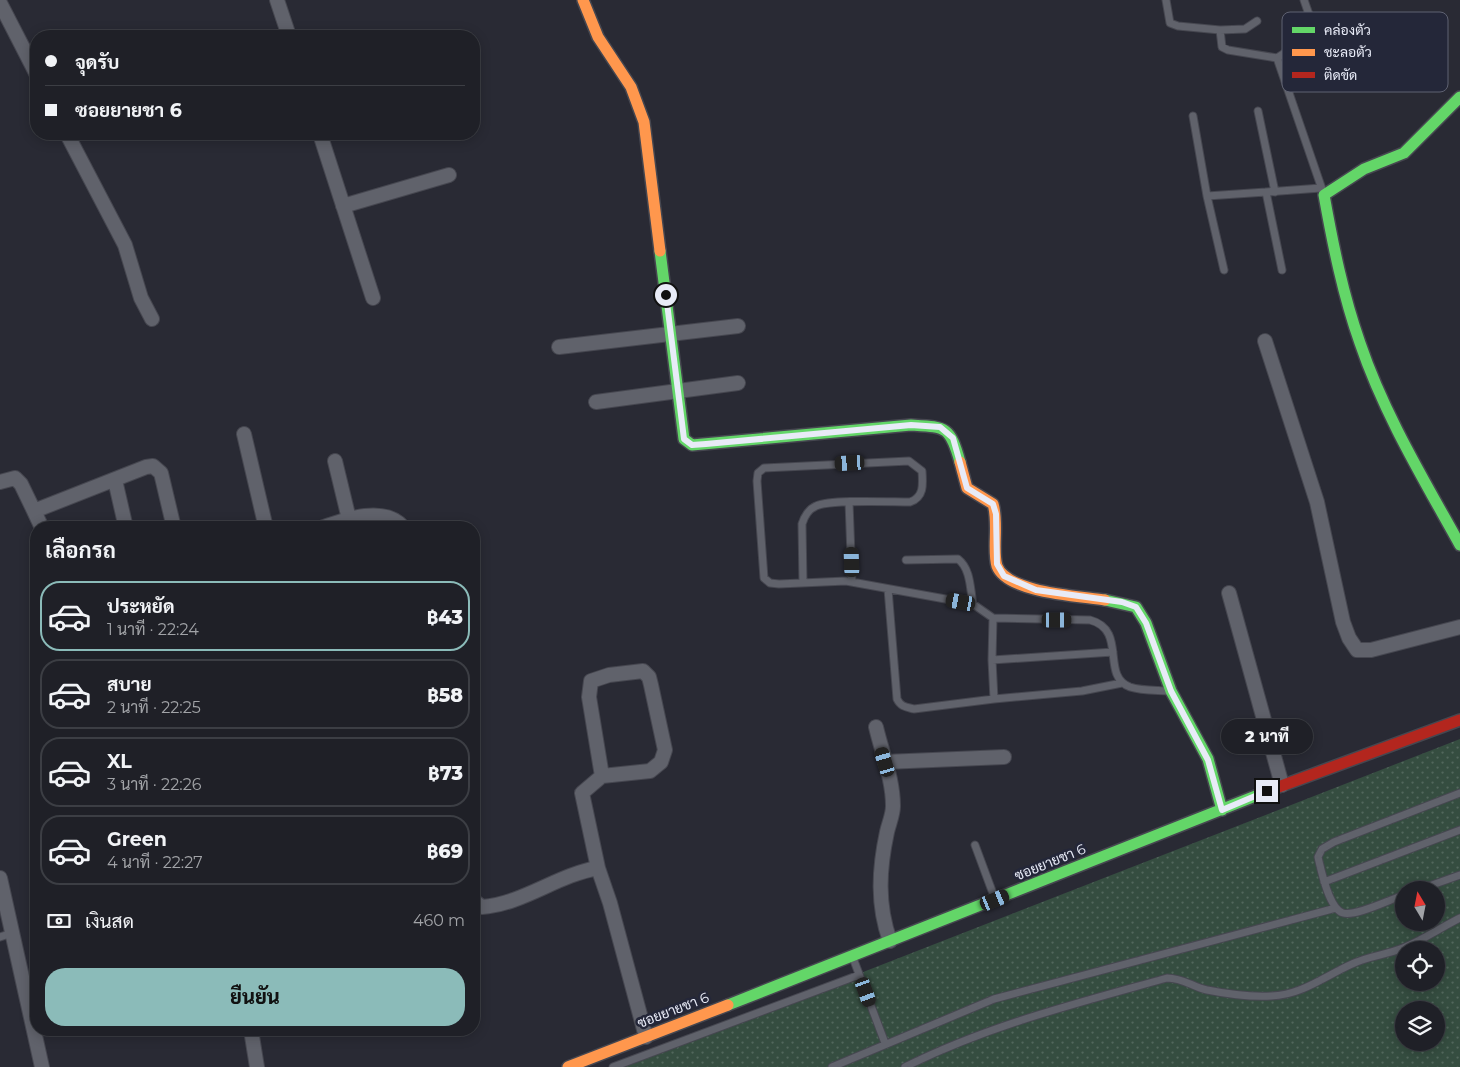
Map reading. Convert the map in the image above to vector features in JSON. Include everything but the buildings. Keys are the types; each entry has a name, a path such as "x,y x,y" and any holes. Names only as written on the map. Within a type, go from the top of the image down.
{"street":[{"path":"277,0 287,30"},
{"path":"583,0 598,37 631,87 644,122 681,428 684,439 692,445 911,425 940,427 953,438 967,488 993,504 996,514 997,564 1004,576 1036,590 1122,602 1136,607 1146,623 1171,691 1208,760 1222,810"},
{"path":"0,3 30,61"},
{"path":"1460,97 1404,153 1364,169 1322,191 1350,316 1406,450 1460,545"},
{"path":"70,140 125,245 141,298 152,318"},
{"path":"322,140 372,298"},
{"path":"343,206 449,175"},
{"path":"559,347 738,326"},
{"path":"1265,341 1317,502 1343,622 1349,638 1358,650 1371,650 1460,628"},
{"path":"596,402 738,383"},
{"path":"244,434 264,521"},
{"path":"335,461 349,519"},
{"path":"34,511 146,467 153,466 161,473 172,521"},
{"path":"0,482 15,478 22,484 39,521"},
{"path":"115,480 124,521"},
{"path":"343,521 386,515 399,521"},
{"path":"1229,593 1282,785"},
{"path":"602,776 589,697 591,681 609,675 643,671 651,685 665,750 661,762 650,771 602,776 582,794 598,868 610,902 646,1037"},
{"name":"ซอยยายชา 6","path":"568,1067 853,957 1282,785 1460,720"},
{"path":"876,727 893,793 892,816 888,831 880,897 883,922 890,941"},
{"path":"885,762 1004,757"},
{"path":"480,906 500,906 572,874 598,868"},
{"path":"0,878 6,935 30,1023"},
{"path":"34,1036 42,1067"},
{"path":"252,1036 257,1067"}],"lane":[{"path":"1166,0 1170,23 1178,26 1220,30 1245,29 1257,21"},
{"path":"1304,0 1308,12"},
{"path":"1220,30 1222,47 1228,50 1277,58 1282,55"},
{"path":"1277,58 1282,73"},
{"path":"1207,196 1322,191 1289,92"},
{"path":"1258,112 1275,192"},
{"path":"1193,116 1207,196 1224,270"},
{"path":"1266,192 1282,270"},
{"path":"803,583 802,524 805,515 816,506 849,502 910,502 918,498 921,494 922,471 909,460 764,468 758,473 757,481 764,578 770,583 780,584 852,582 973,604 993,618 1008,620 1090,620 1100,622 1111,637 1115,669 1122,683"},
{"path":"849,502 852,582"},
{"path":"906,560 958,559 963,563 967,572 973,604"},
{"path":"888,589 896,699 904,707 914,709 1082,691 1122,683 1131,687 1171,691"},
{"path":"993,618 992,660 994,700"},
{"path":"992,660 1113,652"},
{"path":"1395,898 1354,913 1344,913 1336,908 1324,882 1318,857 1322,849 1334,842 1460,793"},
{"path":"1324,882 1460,830"},
{"path":"975,845 995,900"},
{"path":"1443,881 1460,875"},
{"path":"832,1067 885,1043 994,999 1336,908"},
{"path":"905,1067 940,1050 1028,1017 1167,978 1178,978 1205,990 1237,994 1272,996 1297,992 1360,960 1400,950 1460,918"},
{"path":"853,957 885,1043"},
{"path":"613,1067 859,975"}],"green space":[{"path":"1460,739 1460,1067 620,1067"}],"traffic: fast":[{"path":"1460,97 1404,153 1364,169 1324,195 1344,288 1354,325 1370,369 1393,421 1460,545"},
{"path":"660,251 684,439 692,445 911,425 939,428 945,431 953,441 960,462"},
{"path":"1105,600 1136,607 1146,623 1171,691 1208,759 1222,810"},
{"path":"728,1005 1273,789"}],"traffic: slow":[{"path":"583,0 598,37 631,87 644,122 660,251"},
{"path":"960,462 967,488 993,504 995,511 996,560 997,566 1003,575 1029,588 1045,592 1105,600"},
{"path":"568,1067 728,1005"}],"traffic: jam":[{"path":"1273,789 1460,720"}],"route":[{"path":"666,295 681,428 684,439 692,445 911,425 940,427 953,438 959,456 961,473 967,488 993,504 996,514 995,548 997,564 1004,576 1036,590 1122,602 1136,607 1146,623 1171,691 1184,712 1208,760 1222,810 1267,791"}]}
